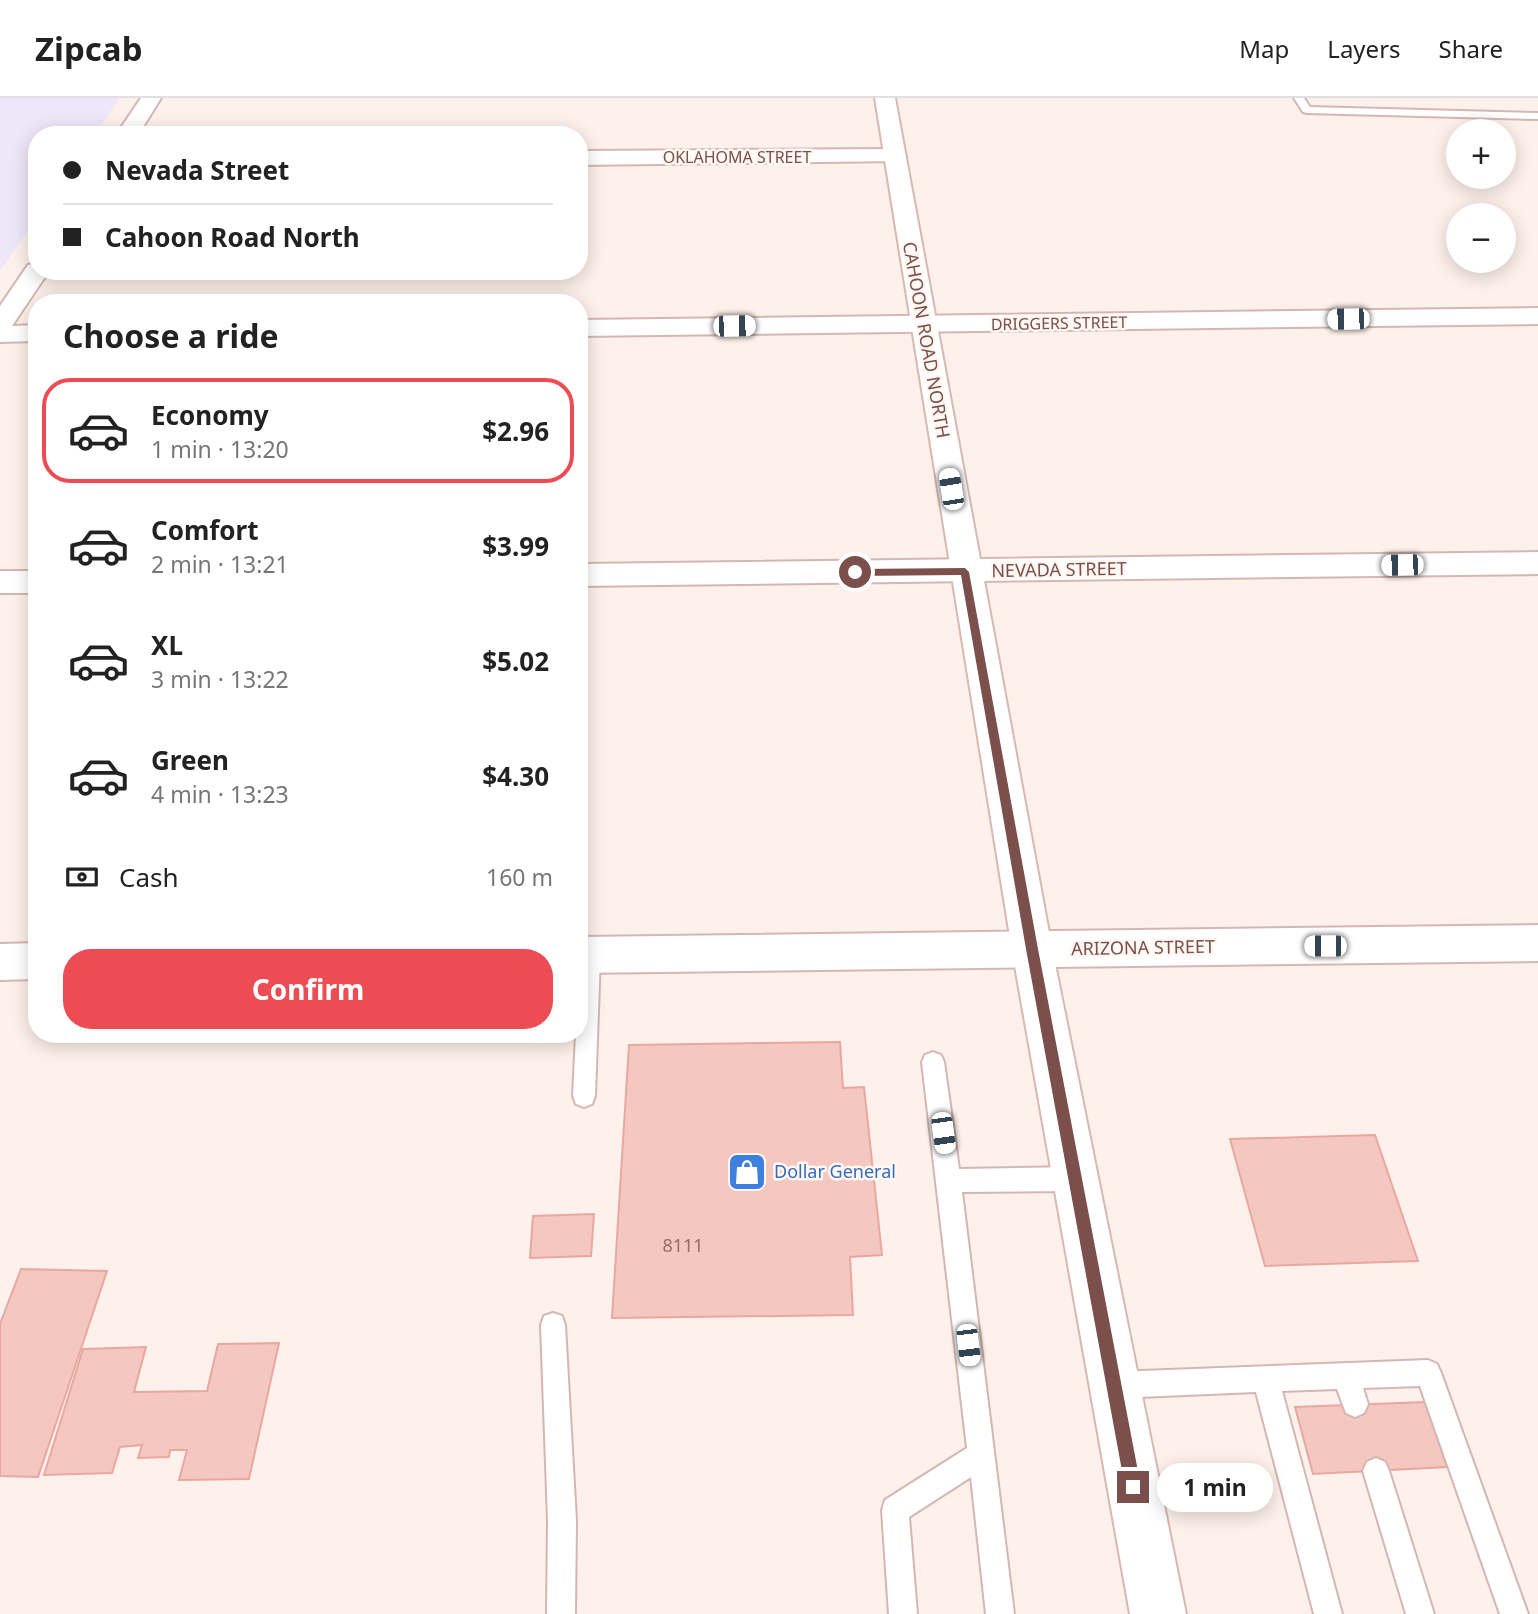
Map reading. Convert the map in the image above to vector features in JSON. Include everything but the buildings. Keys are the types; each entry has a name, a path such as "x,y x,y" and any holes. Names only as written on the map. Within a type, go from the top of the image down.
{"street":[{"path":"133,126 151,98"},
{"name":"CAHOON ROAD NORTH","path":"885,98 1032,949 1158,1614"},
{"name":"OKLAHOMA STREET","path":"588,158 895,156"},
{"path":"0,325 30,280"},
{"name":"DRIGGERS STREET","path":"588,328 1538,316"},
{"path":"0,334 28,333"},
{"name":"NEVADA STREET","path":"588,575 1538,563"},
{"path":"0,582 28,582"},
{"name":"ARIZONA STREET","path":"588,955 1538,943"},
{"path":"0,962 28,961"}],"lane":[{"path":"1299,98 1307,110 1538,116"},
{"path":"584,1043 584,1096"},
{"path":"933,1062 950,1181 1000,1614"},
{"path":"950,1181 1075,1179"},
{"path":"553,1325 562,1520 561,1614"},
{"path":"1114,1385 1429,1373 1514,1614"},
{"path":"1346,1376 1354,1404"},
{"path":"1266,1380 1328,1614"},
{"path":"903,1614 895,1510 981,1455"},
{"path":"1376,1471 1420,1614"}],"shaded area":[{"path":"0,98 120,98 100,126 28,126 28,231 0,271"}],"place":[{"name":"Dollar General","path":"747,1172"}],"route":[{"path":"855,572 965,572 1032,949 1133,1487"}]}
